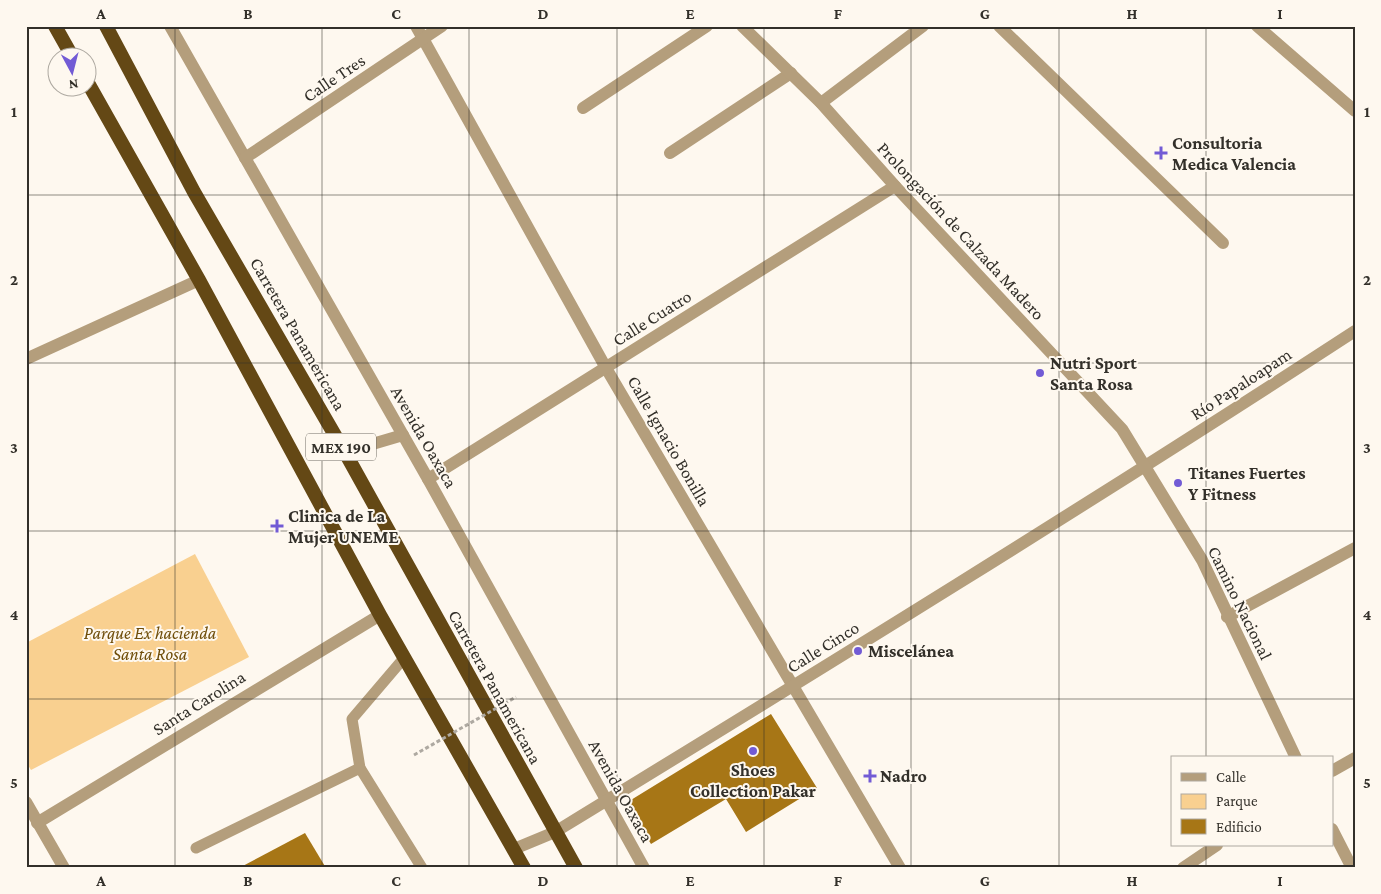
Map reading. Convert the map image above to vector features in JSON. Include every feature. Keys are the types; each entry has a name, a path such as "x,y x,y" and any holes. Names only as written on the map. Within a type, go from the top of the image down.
{"highway":[{"path":"55,26 67,48"},
{"name":"Carretera Panamericana","path":"106,26 194,192 347,456 576,868"},
{"name":"MEX 190","path":"96,98 199,280 380,615 524,868"}],"street":[{"name":"Avenida Oaxaca","path":"170,26 428,479 644,868"},
{"name":"Calle Ignacio Bonilla","path":"416,26 606,368 900,868"},
{"name":"Calle Tres","path":"245,158 424,40 442,26"},
{"path":"583,108 707,26"},
{"name":"Prolongación de Calzada Madero","path":"742,26 821,103 895,186 1122,429 1146,467"},
{"path":"821,103 923,26"},
{"path":"999,26 1223,243"},
{"path":"1257,26 1355,111"},
{"path":"670,153 791,73"},
{"name":"Calle Cuatro","path":"428,479 895,186"},
{"path":"26,359 199,280"},
{"name":"Río Papaloapam","path":"1146,467 1355,330"},
{"path":"347,456 369,446 403,435"},
{"name":"Camino Nacional","path":"1146,467 1202,560 1295,756"},
{"name":"Calle Cinco","path":"514,849 555,832 1146,467"},
{"path":"1227,616 1355,548"},
{"name":"Santa Carolina","path":"37,823 380,615"},
{"path":"1334,770 1355,758"},
{"path":"26,802 64,868"},
{"path":"1334,833 1352,868"},
{"path":"1183,868 1216,846"}],"lane":[{"path":"404,658 352,719 360,768 422,868"},
{"path":"196,848 360,768"}],"path":[{"path":"414,755 516,697"}],"green space":[{"name":"Parque Ex hacienda Santa Rosa","path":"195,554 249,657 31,770 26,762 26,643"}],"building":[{"name":"Shoes Collection Pakar","path":"771,714 817,788 746,832 726,799 651,844 626,803"},
{"path":"305,833 326,868 239,868"}],"place":[{"name":"Consultoria Medica Valencia","path":"1161,153"},
{"name":"Nutri Sport Santa Rosa","path":"1040,373"},
{"name":"Titanes Fuertes Y Fitness","path":"1178,483"},
{"name":"Clinica de La Mujer UNEME","path":"277,526"},
{"name":"Miscelánea","path":"858,651"},
{"name":"Shoes Collection Pakar","path":"753,751"},
{"name":"Nadro","path":"870,776"}]}
